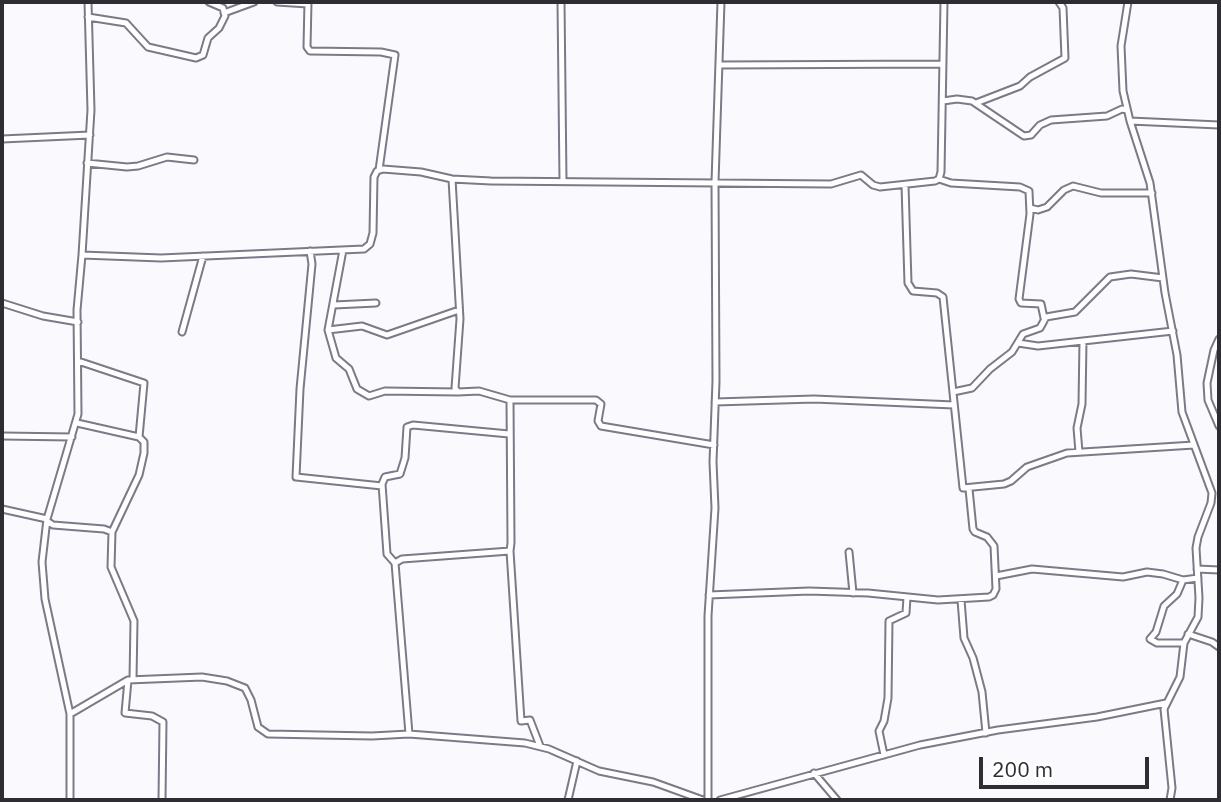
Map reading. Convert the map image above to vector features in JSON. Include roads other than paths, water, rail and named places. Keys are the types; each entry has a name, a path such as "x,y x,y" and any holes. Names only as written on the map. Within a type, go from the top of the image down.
{"street":[{"path":"70,800 70,714 43,582 43,552 47,520 77,423 78,322 91,102 88,2"},
{"path":"209,2 220,6 225,13"},
{"path":"225,13 254,2"},
{"path":"82,255 136,258 203,256 343,250 364,248 370,244 373,233 374,177 379,170 395,55 380,52 310,51 307,47 308,3 277,2"},
{"path":"561,2 563,181"},
{"path":"70,714 130,680 202,677 241,686 249,695 258,727 268,734 409,734 516,742 540,746 612,774 653,782 705,800 709,595 715,508 715,182 721,2"},
{"path":"939,179 944,2"},
{"path":"976,103 1020,86 1030,77 1065,58 1063,8 1059,2"},
{"path":"1128,2 1121,46 1127,110 1152,193 1177,355 1182,412 1214,486 1197,543 1198,617 1184,643 1180,677 1166,703 1164,715 1172,793 1170,800"},
{"path":"88,17 126,23 148,47 195,58 203,55 208,37 222,24 225,13"},
{"path":"719,65 943,64"},
{"path":"943,101 962,99 976,103 1024,136 1031,135 1040,125 1051,120 1107,116 1122,109 1127,110"},
{"path":"1130,121 1219,125"},
{"path":"2,139 90,135"},
{"path":"87,163 127,167 166,157 194,160"},
{"path":"379,170 421,172 453,179 831,184 861,175 876,186 905,185 939,179 951,183 1024,188 1030,194 1030,208 1019,299 1021,303 1041,304 1044,318 1040,328 1027,332 1012,352 972,388 953,392"},
{"path":"453,179 460,323 454,379 458,392"},
{"path":"905,185 909,287 913,291 940,293 943,297 964,489 1004,484 1027,467 1057,456 1079,452 1194,445"},
{"path":"1030,208 1038,210 1047,207 1064,190 1075,186 1101,193 1152,193"},
{"path":"343,250 328,330 337,358 349,369 354,385 366,395 372,396 385,391 479,391 510,400 596,400 601,404 598,421 601,426 714,445"},
{"path":"310,251 312,264 300,388 296,477 382,486"},
{"path":"182,332 203,256"},
{"path":"1044,318 1075,312 1110,277 1131,274 1163,278"},
{"path":"2,303 43,316 78,322"},
{"path":"334,305 376,303"},
{"path":"328,330 362,326 387,335 459,310"},
{"path":"1017,343 1038,346 1172,331"},
{"path":"1219,339 1214,349 1207,388 1208,400 1219,426"},
{"path":"1079,452 1077,428 1082,404 1083,341"},
{"path":"78,361 144,383 139,437"},
{"path":"715,402 814,399 954,405"},
{"path":"510,400 510,551 521,720 530,720 540,746"},
{"path":"77,423 139,437 145,445 141,469 132,494 112,532 111,567 134,621 125,713 157,717 163,722 162,800"},
{"path":"409,734 395,563 387,554 382,486 386,477 400,474 405,453 406,429 409,426 509,434"},
{"path":"2,436 72,437"},
{"path":"709,595 803,592 961,600 993,596 996,576 994,546 990,539 973,529 968,489"},
{"path":"2,509 47,520 53,525 112,532"},
{"path":"395,563 402,559 510,551"},
{"path":"849,552 853,593"},
{"path":"996,576 1032,569 1128,578 1141,573 1158,573 1183,580 1198,578"},
{"path":"1197,569 1219,570"},
{"path":"1183,580 1177,594 1164,606 1156,632 1150,639 1157,643 1184,643"},
{"path":"884,755 879,731 884,721 888,698 890,621 906,613 907,597"},
{"path":"961,600 964,638 973,658 982,692 986,733"},
{"path":"1188,634 1219,647"},
{"path":"720,800 741,798 814,773 884,755 986,733 1087,719 1166,703"},
{"path":"568,800 572,773 577,761"},
{"path":"814,773 837,800"}]}
